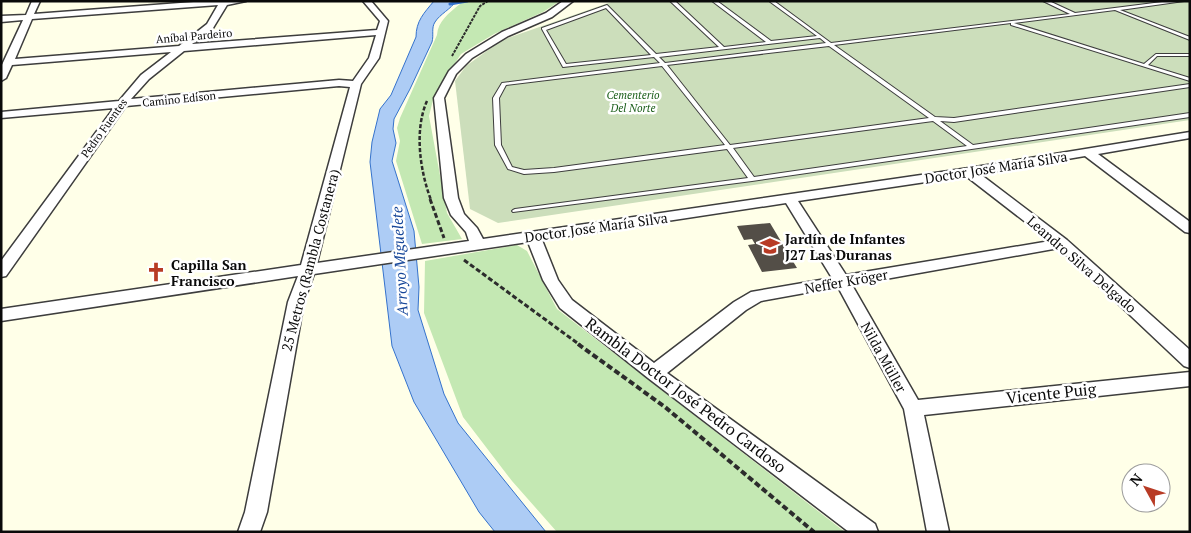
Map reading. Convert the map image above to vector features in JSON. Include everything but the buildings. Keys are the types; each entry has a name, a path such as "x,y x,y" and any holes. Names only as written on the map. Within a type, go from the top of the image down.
{"street":[{"path":"1,78 36,1"},
{"path":"1,19 242,1"},
{"path":"367,1 384,21 381,32"},
{"path":"478,244 472,231 458,215 451,198 439,98 452,73 469,56 505,34 550,15 569,1"},
{"name":"Pedro Fuentes","path":"1,272 120,104 145,77 210,26 224,2"},
{"name":"Aníbal Pardeiro","path":"9,62 381,32"},
{"name":"25 Metros (Rambla Costanera)","path":"250,532 256,512 296,302 308,269 356,84 374,58 381,32"},
{"name":"Camino Edison","path":"1,115 340,83 356,84"},
{"name":"Doctor José María Silva","path":"1,314 969,172 1190,135"},
{"path":"1089,153 1190,229"},
{"name":"Leandro Silva Delgado","path":"969,172 1062,243 1190,360"},
{"name":"Nilda Müller","path":"789,198 842,281 913,408 938,532"},
{"name":"Rambla Doctor José Pedro Cardoso","path":"533,236 547,276 554,290 566,304 867,532"},
{"name":"Neffer Kröger","path":"654,372 740,306 757,296 1062,243"},
{"name":"Vicente Puig","path":"913,408 1190,379"}],"lane":[{"path":"672,1 723,48"},
{"path":"714,1 771,43"},
{"path":"771,1 971,146"},
{"path":"1045,1 1076,14"},
{"path":"1182,1 664,66 504,84 496,98 498,144 510,168 524,172 554,170 934,119 954,120 1190,85"},
{"path":"752,179 729,147 664,66 656,57 607,6 544,29 565,66 656,57 820,37"},
{"path":"1115,10 1190,40"},
{"path":"1010,23 1190,80"},
{"path":"1144,66 1156,55 1190,55"},
{"path":"515,211 752,179 1190,115"}],"green space":[{"path":"460,1 560,1 543,12 494,34 461,54 434,96 429,116 447,213 462,239 422,244 396,161 400,141 397,128 437,35 439,26 460,4"},
{"name":"Cementerio Del Norte","path":"614,1 1190,1 1190,120 498,223 470,209 455,81 466,66 502,40"},
{"path":"517,245 527,251 557,309 845,532 557,532 512,481 463,417 424,313 425,261"}],"water":[{"name":"Arroyo Miguelete","path":"434,1 456,1 434,24 432,42 394,119 393,129 396,143 392,161 414,231 419,287 418,310 444,394 458,423 546,532 495,532 479,512 414,402 392,346 370,162 372,142 380,109 391,95 416,37 419,22"}],"waterway":[{"path":"450,4 467,1"}],"place":[{"name":"Jardín de Infantes J27 Las Duranas","path":"770,246"},
{"name":"Capilla San Francisco","path":"156,272"}]}
